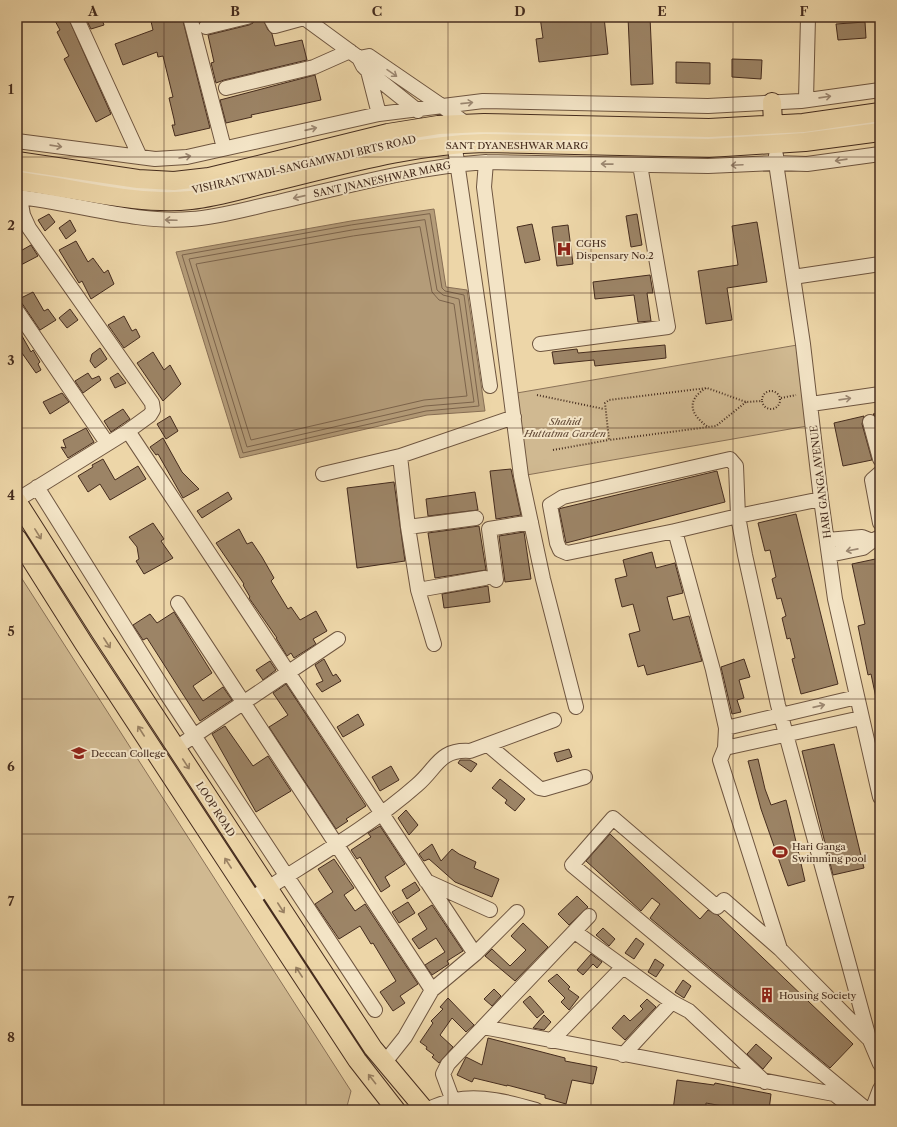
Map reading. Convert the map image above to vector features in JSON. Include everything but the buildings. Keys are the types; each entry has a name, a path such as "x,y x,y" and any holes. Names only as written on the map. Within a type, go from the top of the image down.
{"main road":[{"path":"772,102 773,124"},
{"name":"SANT DYANESHWAR MARG","path":"17,161 138,179 174,181 189,180 388,133 457,134 709,128 803,122 880,112"},
{"name":"SANT DYANESHWAR MARG","path":"18,192 135,199 186,200 214,196 392,153 457,134 709,148 805,142 880,132"},
{"name":"LOOP ROAD","path":"17,500 176,748 373,1048 425,1110"},
{"name":"LOOP ROAD","path":"17,538 84,644 357,1060 396,1110"}],"street":[{"path":"76,17 140,157"},
{"path":"190,17 224,148"},
{"path":"206,27 247,17"},
{"path":"270,17 275,26 279,26 303,17 354,55 368,71 414,108 457,134"},
{"path":"806,100 808,17"},
{"path":"226,88 314,67 354,55 369,56 442,106 471,163"},
{"path":"368,71 379,114"},
{"path":"17,141 140,157 171,159 379,114 414,108 483,101 708,106 806,100 880,90"},
{"name":"VISHRANTWADI-SANGAMWADI BRTS ROAD","path":"17,171 136,189 185,190 212,186 390,143 457,134 709,138 804,132 880,122"},
{"path":"457,134 457,164 490,386"},
{"name":"HARI GANGA AVENUE","path":"777,144 776,163 810,398 821,499 835,599 856,697 880,797"},
{"name":"SANT JNANESHWAR MARG","path":"18,192 41,199 152,218 174,220 193,219 397,174 457,164 486,162 708,166 776,163 807,164 880,154"},
{"path":"486,162 484,187 521,476 543,579 576,707"},
{"path":"540,344 668,327 640,165"},
{"path":"17,500 128,431 150,415 153,410 152,404 29,228 23,215 18,192"},
{"path":"793,278 880,264"},
{"path":"17,311 107,443"},
{"path":"810,398 880,394"},
{"path":"323,474 400,456 514,417"},
{"path":"870,422 880,459"},
{"path":"128,431 475,954"},
{"path":"400,456 408,527 418,590 434,644"},
{"path":"821,499 738,516 675,531 567,553 560,550 557,543 550,505 563,497 730,459 736,466 738,516 745,555 781,715 869,1038 880,1064"},
{"path":"880,473 872,480 880,523"},
{"path":"37,487 168,696 374,1010"},
{"path":"408,527 476,518"},
{"path":"418,590 490,579 489,529 531,522"},
{"path":"675,531 713,670 726,728 724,748 720,760 780,949"},
{"path":"827,540 862,537 876,539"},
{"path":"829,555 863,548 876,539"},
{"path":"178,603 334,844 432,990"},
{"path":"176,748 242,702 338,639"},
{"path":"726,728 856,697"},
{"path":"724,748 787,735 809,728 862,718"},
{"path":"251,899 381,814 419,784 436,763 447,755 458,750 470,751 554,720"},
{"path":"488,745 539,788 544,789 586,777"},
{"path":"867,1110 572,864 613,818 717,907 724,900 780,949 869,1038"},
{"path":"426,881 490,910"},
{"path":"385,1062 405,1037 432,990 475,954 517,912"},
{"path":"453,1100 443,1074 448,1064 589,916"},
{"path":"575,932 672,1002 689,1011 766,1083"},
{"path":"551,1041 623,967"},
{"path":"623,1055 672,1002"},
{"path":"483,1028 766,1083 834,1094 855,1110"},
{"path":"872,1110 880,1089"},
{"path":"425,1110 453,1100 478,1098 516,1104 536,1110"}],"path":[{"path":"707,388 699,393 694,400 693,408 694,416 708,427"},
{"path":"609,440 604,409 605,403 609,400 707,388 746,402 762,401"},
{"path":"781,398 780,404 773,409 764,406 762,401 763,395 768,391 774,391 781,398 810,398"},
{"path":"537,395 604,409"},
{"path":"553,450 609,440 716,426 746,402"}],"green space":[{"name":"Shahid Huttatma Garden","path":"803,344 813,425 521,476 511,394"},
{"name":"Deccan College","path":"17,571 351,1091 346,1110 17,1110"}],"water":[{"path":"434,209 446,287 467,290 485,411 427,415 240,458 176,252 351,221"}],"place":[{"name":"CGHS Dispensary No.2","path":"564,249"},
{"name":"Deccan College","path":"79,753"},
{"name":"Hari Ganga Swimming pool","path":"780,852"},
{"name":"Housing Society","path":"767,995"}]}
